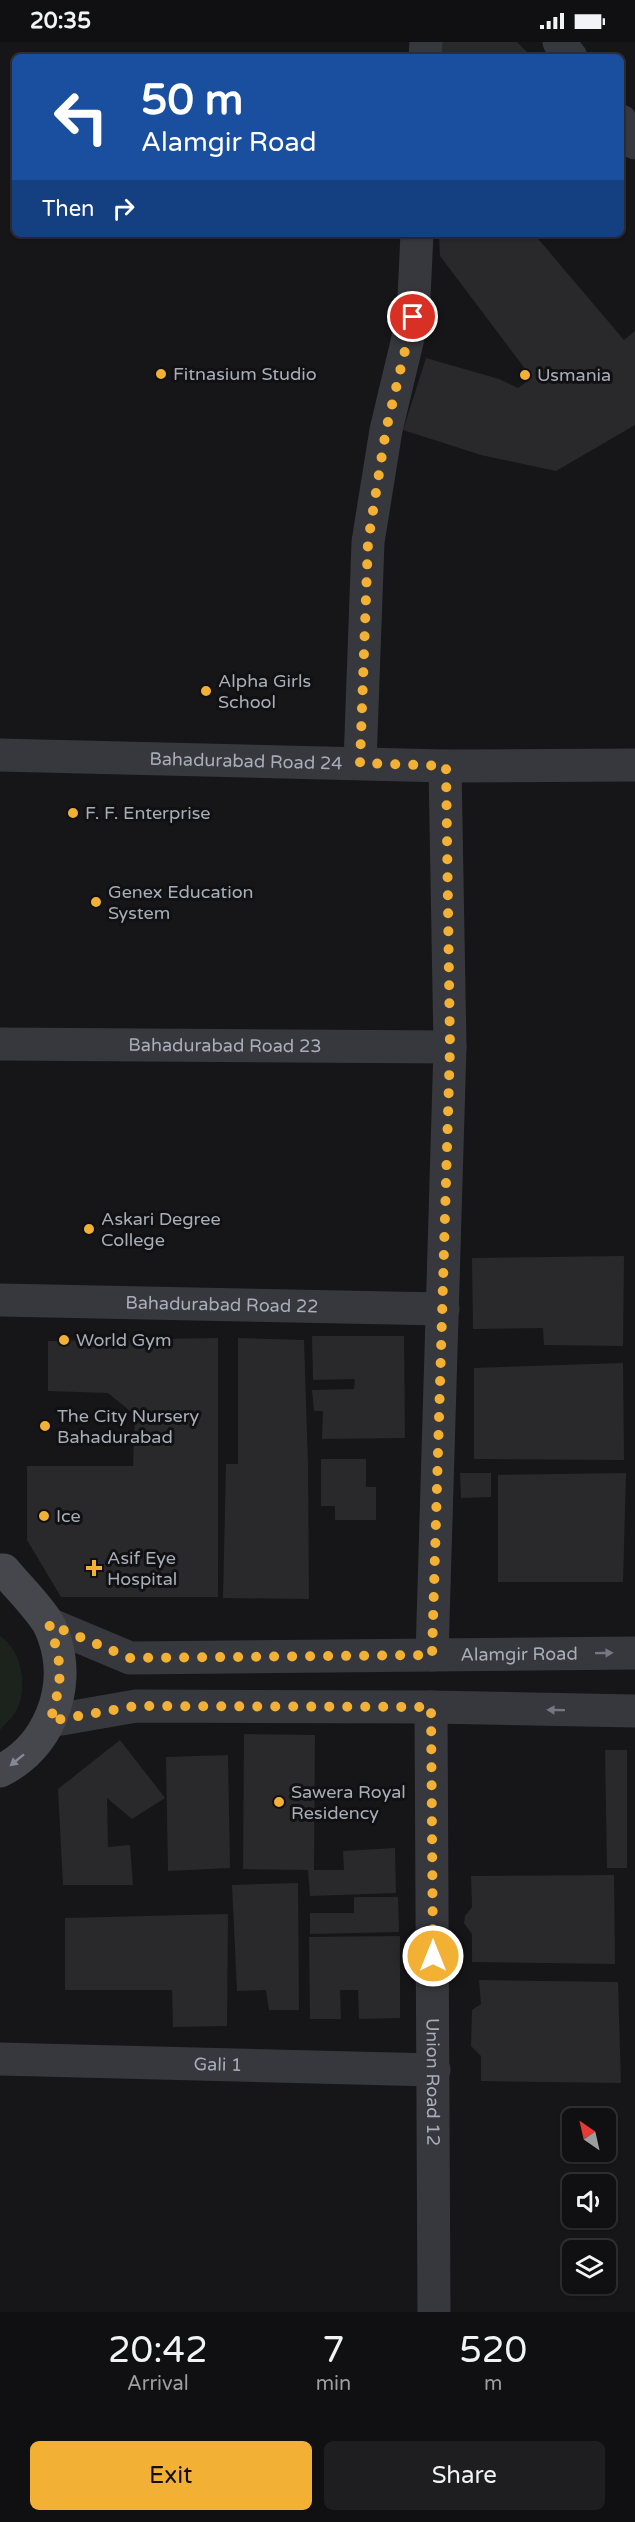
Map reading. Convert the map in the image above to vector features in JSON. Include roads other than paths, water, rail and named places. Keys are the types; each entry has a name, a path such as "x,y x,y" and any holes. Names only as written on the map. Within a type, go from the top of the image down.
{"main road":[{"path":"0,1771 11,1766 34,1746 50,1721 60,1689 60,1656 49,1624 1,1568"}],"street":[{"path":"559,42 569,54"},
{"path":"624,126 635,143"},
{"path":"360,763 368,542 386,430 413,317 417,237"},
{"name":"Bahadurabad Road 24","path":"0,755 446,766 635,765"},
{"path":"432,1655 450,1047 446,766"},
{"name":"Bahadurabad Road 23","path":"0,1044 450,1047"},
{"name":"Bahadurabad Road 22","path":"0,1300 443,1309"},
{"name":"Alamgir Road","path":"49,1624 130,1658 635,1653"},
{"path":"50,1721 136,1706 431,1707 635,1711"},
{"name":"Union Road 12","path":"431,1707 434,2312"},
{"name":"Gali 1","path":"0,2058 434,2070"}],"place":[{"name":"Fitnasium Studio","path":"161,374"},
{"name":"Usmania","path":"525,375"},
{"name":"Alpha Girls School","path":"206,691"},
{"name":"F. F. Enterprise","path":"73,813"},
{"name":"Genex Education System","path":"96,902"},
{"name":"Askari Degree College","path":"89,1229"},
{"name":"World Gym","path":"64,1340"},
{"name":"The City Nursery Bahadurabad","path":"45,1426"},
{"name":"Ice","path":"44,1516"},
{"name":"Asif Eye Hospital","path":"94,1568"},
{"name":"Sawera Royal Residency","path":"279,1802"}]}
